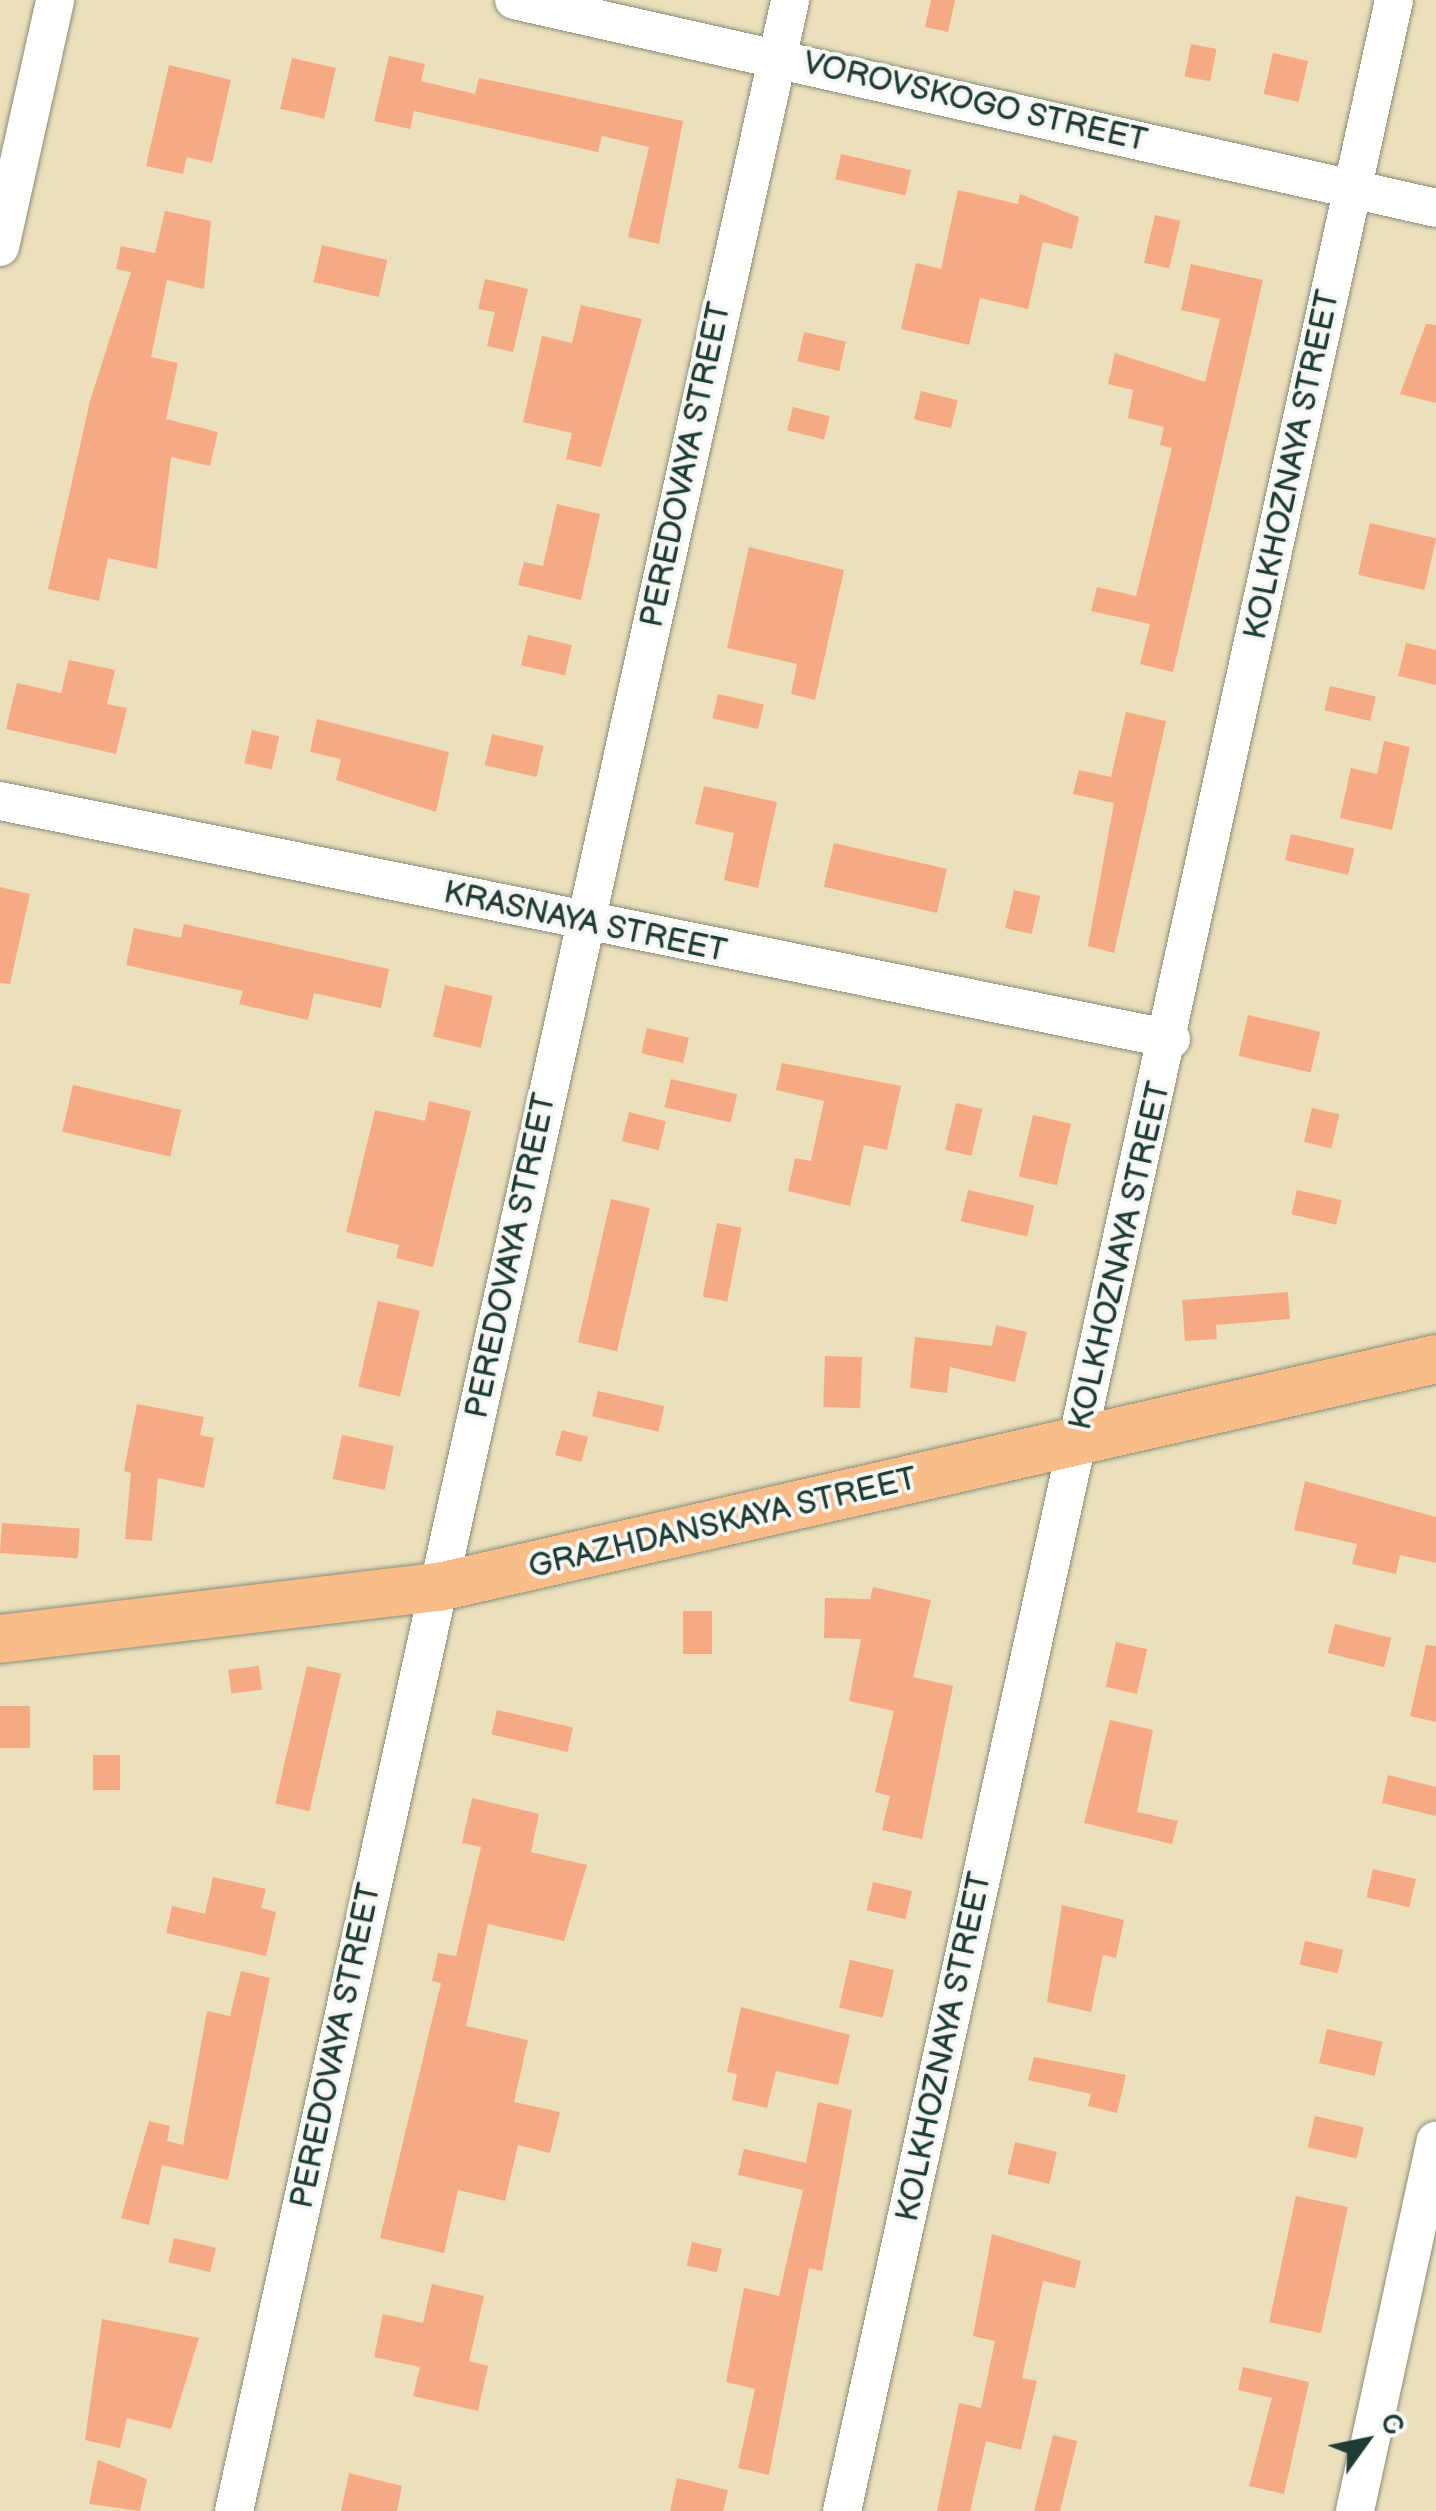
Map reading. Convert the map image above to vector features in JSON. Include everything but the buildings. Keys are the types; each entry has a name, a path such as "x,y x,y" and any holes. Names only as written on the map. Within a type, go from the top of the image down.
{"main road":[{"name":"GRAZHDANSKAYA STREET","path":"0,1639 439,1588 1077,1446 1436,1359"}],"street":[{"path":"0,247 55,0"},
{"name":"VOROVSKOGO STREET","path":"514,0 777,56 1436,208"},
{"name":"PEREDOVAYA STREET","path":"234,2511 790,0"},
{"name":"KOLKHOZNAYA STREET","path":"842,2511 1171,1039 1394,0"},
{"name":"KRASNAYA STREET","path":"0,800 585,924 1171,1039"},
{"path":"1356,2511 1436,2141"}]}
